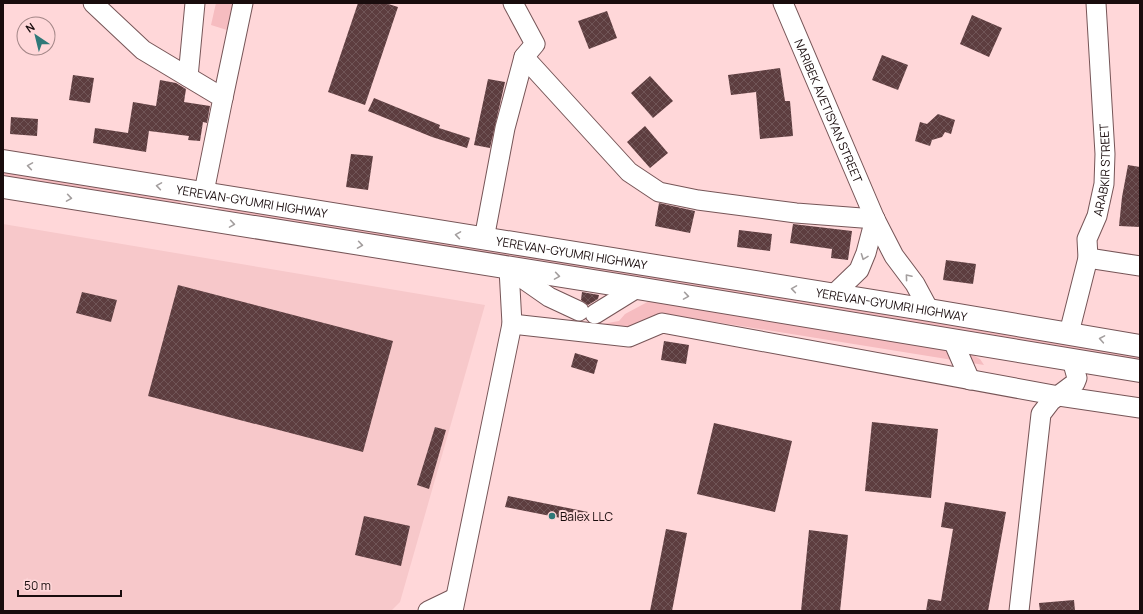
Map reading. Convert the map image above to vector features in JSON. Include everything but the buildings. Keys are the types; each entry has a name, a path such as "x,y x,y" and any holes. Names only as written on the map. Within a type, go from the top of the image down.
{"highway":[{"name":"YEREVAN-GYUMRI HIGHWAY","path":"3,161 929,310 1140,346"},
{"name":"YEREVAN-GYUMRI HIGHWAY","path":"3,187 509,269 637,288 1140,372"},
{"path":"193,218 201,192"}],"street":[{"path":"93,3 143,50 223,98"},
{"path":"188,77 195,3"},
{"path":"201,192 243,3"},
{"path":"484,239 505,128 524,57 535,44 513,3"},
{"name":"NARIBEK AVETISYAN STREET","path":"783,3 875,219 894,256 915,284 929,310"},
{"name":"ARABKIR STREET","path":"1069,333 1088,258 1086,239 1097,216 1104,184 1105,162 1096,3"},
{"path":"524,57 629,172 659,192 698,200 788,212 875,219 866,253 859,270 833,295"},
{"path":"1088,258 1140,266"},
{"path":"509,269 549,297 587,312 637,288"},
{"path":"428,611 454,604 512,324 509,269"},
{"path":"512,324 629,337 662,323 1059,396 1140,408"},
{"path":"953,341 970,380"},
{"path":"1019,611 1041,414 1051,401 1075,383 1077,378 1072,360"}],"shaded area":[{"path":"216,3 234,3 227,30 211,25"},
{"path":"3,168 181,196 180,207 3,179"},
{"path":"217,205 1140,353 1140,363 218,211"},
{"path":"3,224 485,305 400,602 391,611 3,611"},
{"path":"653,299 969,353 980,359 984,365 660,313 623,328 596,325 619,321 625,314"}],"place":[{"name":"Balex LLC","path":"552,516"}]}
